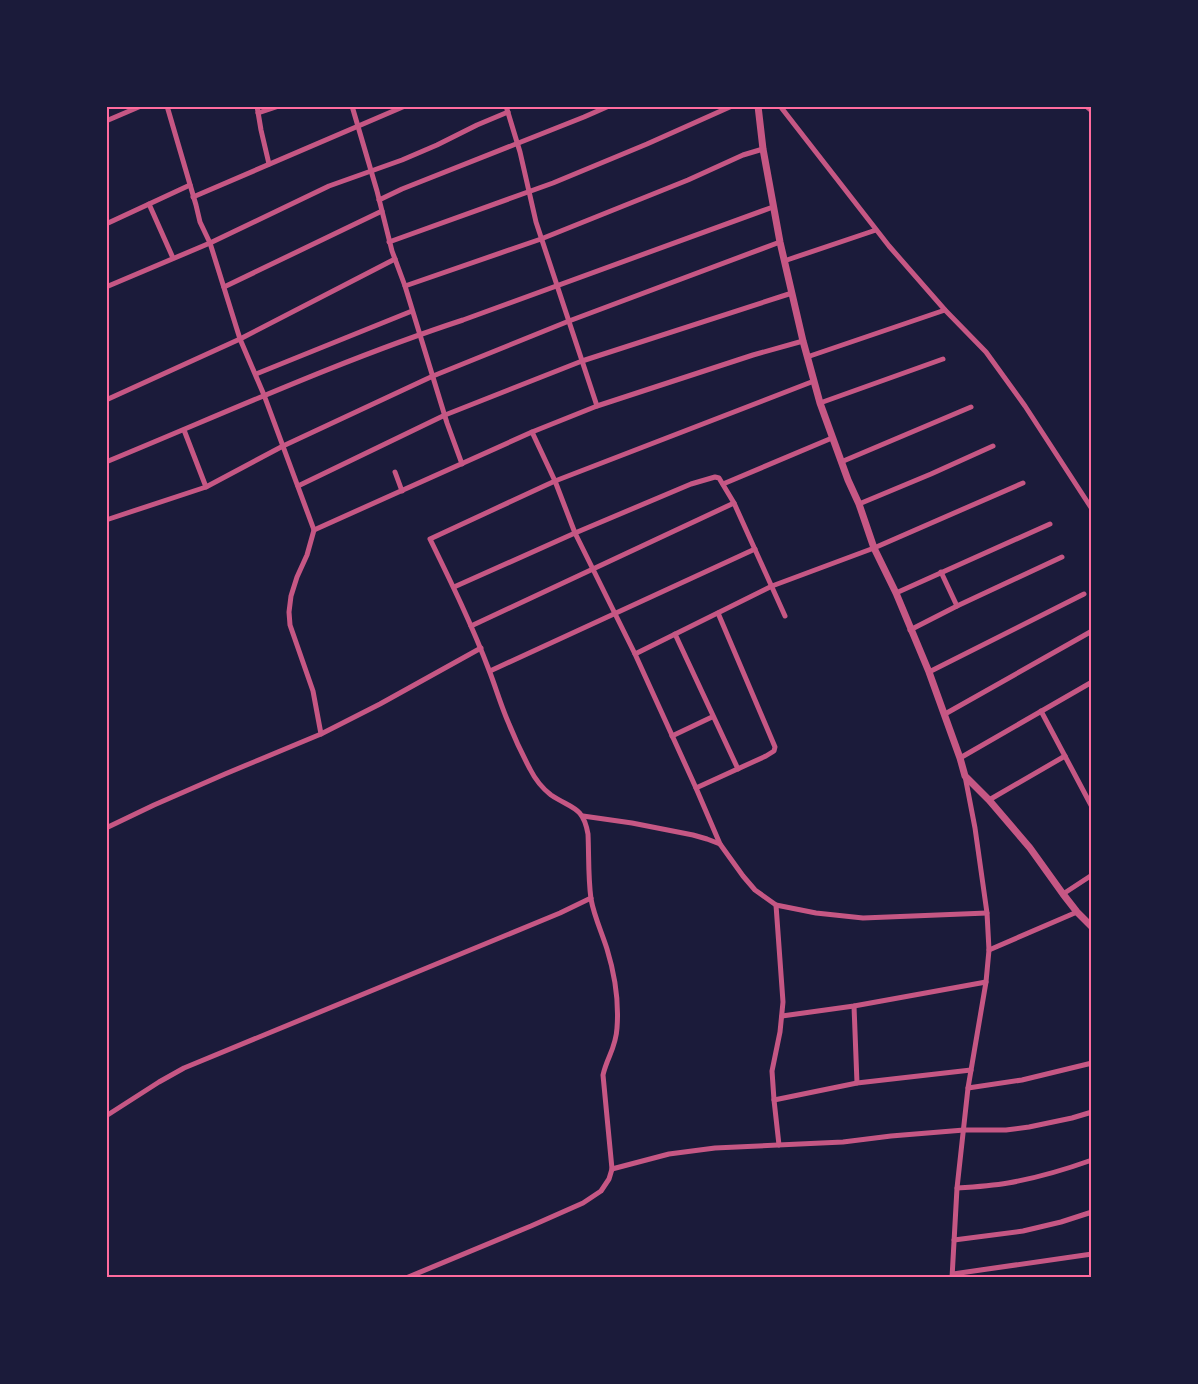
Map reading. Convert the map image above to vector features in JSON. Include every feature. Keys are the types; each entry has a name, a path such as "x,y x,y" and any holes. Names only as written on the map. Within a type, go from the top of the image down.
{"street":[{"path":"106,121 141,106"},
{"path":"167,106 200,222 210,243 240,339 256,374 314,530 307,555 290,596 289,612 290,625 295,642 313,691 321,734"},
{"path":"257,106 260,130 269,164"},
{"path":"258,113 279,106"},
{"path":"352,106 389,242 462,464"},
{"path":"193,197 405,106"},
{"path":"379,200 609,106"},
{"path":"389,242 561,180 732,106"},
{"path":"758,106 762,149 780,242 803,341 820,403 874,548 896,593 945,714 965,776 975,828 989,950 986,982 968,1088 957,1188 953,1276 1056,1258 1092,1254"},
{"path":"780,106 876,230 945,310 980,346 1008,381 1092,509"},
{"path":"1086,106 1092,111"},
{"path":"106,287 210,243 328,186 402,160 437,145 507,109 541,239 597,406"},
{"path":"405,286 541,239 762,149"},
{"path":"106,224 190,185"},
{"path":"148,204 173,258"},
{"path":"106,462 264,395 419,334 463,320 773,207"},
{"path":"224,287 382,211"},
{"path":"784,261 876,230"},
{"path":"106,520 206,487 283,446 433,376 569,321 780,242"},
{"path":"106,400 240,339 395,259"},
{"path":"298,486 445,415 582,361 792,293"},
{"path":"807,357 945,310"},
{"path":"256,374 412,311"},
{"path":"314,530 532,432 597,406 753,355 803,341"},
{"path":"820,403 943,359"},
{"path":"406,1278 583,1203 601,1191 609,1179 612,1168 603,1075 605,1064 616,1042 617,1028 617,1000 614,976 591,898 588,834 583,816 579,811 548,792 536,780 508,724 490,671 454,587 430,539 555,481 814,381"},
{"path":"841,462 970,407"},
{"path":"184,430 206,487"},
{"path":"532,432 555,481 575,533 635,654 720,844 755,890 776,905 816,913 863,918 986,912"},
{"path":"723,484 832,438"},
{"path":"859,504 993,446"},
{"path":"395,472 402,491"},
{"path":"454,587 691,484 715,477 719,478 734,503 785,616"},
{"path":"635,654 772,586 874,548 1023,483"},
{"path":"471,626 734,503"},
{"path":"896,593 1050,524"},
{"path":"490,671 755,549"},
{"path":"910,630 1062,557"},
{"path":"941,572 957,606"},
{"path":"929,672 1084,594"},
{"path":"696,788 766,756 774,751 775,747 718,613"},
{"path":"945,714 1092,631"},
{"path":"675,634 712,717 738,769"},
{"path":"106,828 225,774 321,734 480,648"},
{"path":"960,758 1092,682"},
{"path":"1041,711 1092,807"},
{"path":"672,736 712,717"},
{"path":"989,800 1065,756"},
{"path":"965,776 989,800 1030,848 1077,912 1092,927"},
{"path":"583,816 693,835 720,844"},
{"path":"1063,894 1092,876"},
{"path":"106,1116 158,1082 184,1068 560,913 591,898"},
{"path":"776,905 783,1002 772,1071 779,1145"},
{"path":"989,950 1077,912"},
{"path":"782,1016 854,1006 986,982"},
{"path":"854,1006 857,1083"},
{"path":"968,1088 1022,1080 1092,1063"},
{"path":"774,1100 857,1083 971,1070"},
{"path":"612,1168 669,1154 715,1148 843,1142 964,1130 1029,1127 1092,1112"},
{"path":"957,1188 1015,1182 1064,1170 1092,1160"},
{"path":"954,1240 1023,1231 1092,1212"}]}
